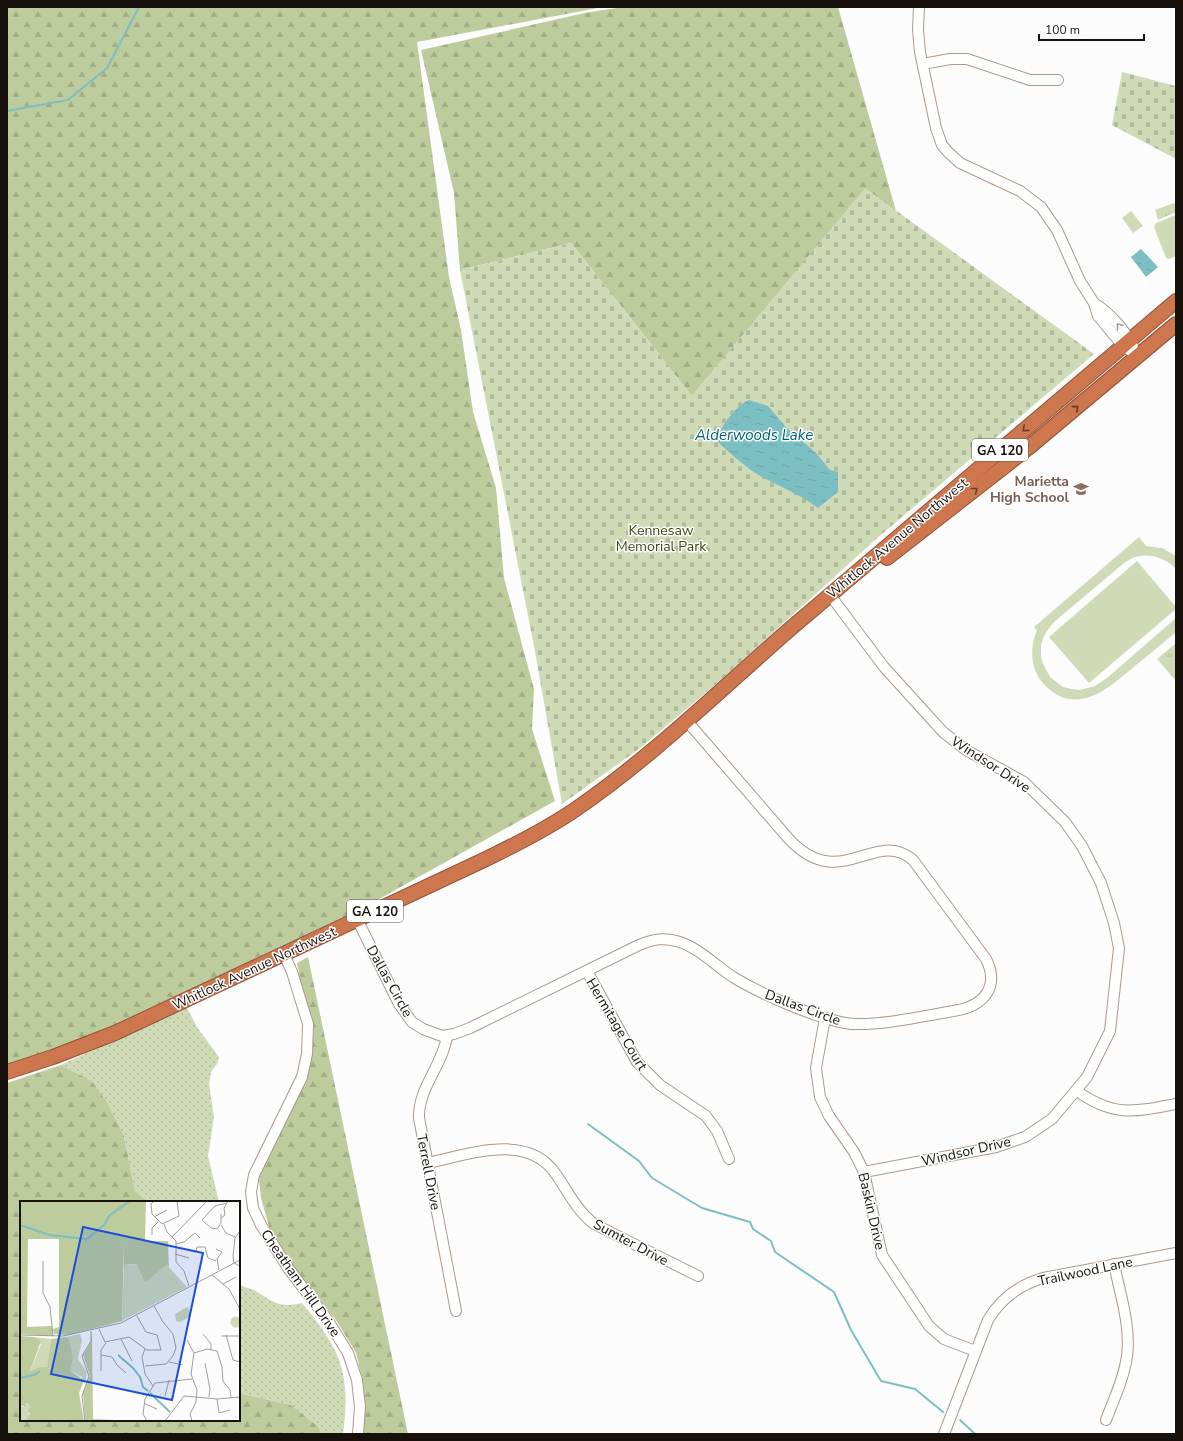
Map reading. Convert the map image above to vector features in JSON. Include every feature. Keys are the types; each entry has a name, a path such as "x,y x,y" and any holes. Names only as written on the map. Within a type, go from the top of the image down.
{"highway":[{"name":"Whitlock Avenue Northwest","path":"7,1072 100,1040 486,859 553,824 617,780 686,720 832,598 1176,300"},
{"name":"Whitlock Avenue Northwest","path":"832,598 884,560 1028,448 1137,355 1176,324"}],"street":[{"path":"919,7 919,41 936,128 940,141 948,152 960,163 1020,191 1041,208 1057,230 1080,281 1094,304 1105,310 1126,343 1137,355"},
{"path":"923,64 950,59 967,59 1022,78 1058,80"},
{"name":"Windsor Drive","path":"832,598 884,667 944,732 966,750 1024,782 1054,810 1074,834 1101,883 1114,923 1119,948 1119,962 1110,1031 1094,1064 1077,1091 1052,1119 1025,1137 1010,1143 864,1172"},
{"name":"Dallas Circle","path":"357,919 407,1016 423,1029 437,1035 447,1036 470,1028 646,942 657,939 671,940 687,945 750,986 825,1018 847,1023 863,1024 973,1007 981,1000 988,992 991,980 991,970 982,953 917,864 909,856 899,851 882,850 848,861 834,862 820,860 806,854 788,838 686,720"},
{"name":"Cheatham Hill Drive","path":"284,954 292,972 308,1024 307,1054 302,1077 254,1175 251,1192 253,1208 261,1225 288,1268 327,1319 348,1353 357,1380 360,1407 358,1434"},
{"name":"Hermitage Court","path":"587,971 637,1062 660,1085 706,1116 717,1130 729,1159"},
{"name":"Baskin Drive","path":"825,1018 816,1068 820,1097 829,1116 854,1152 864,1172 878,1244 886,1264 929,1326 949,1341 975,1351"},
{"name":"Terrell Drive","path":"447,1036 444,1049 423,1094 419,1107 420,1126 456,1312"},
{"path":"1077,1091 1089,1100 1111,1109 1139,1110 1176,1104"},
{"name":"Sumter Drive","path":"427,1163 504,1150 523,1151 538,1156 550,1166 576,1206 590,1221 603,1229 698,1276"},
{"name":"Trailwood Lane","path":"944,1434 975,1351 992,1313 1002,1301 1018,1288 1043,1278 1176,1252"},
{"path":"1106,1420 1123,1374 1128,1346 1127,1329 1114,1264"}],"green space":[{"path":"7,7 603,7 417,42 449,277 461,330 473,412 496,488 504,578 534,689 532,729 555,801 363,908 86,1038 7,1065"},
{"path":"623,7 838,7 896,211 865,189 692,396 571,243 460,270 454,193 421,50 585,13"},
{"path":"1122,72 1176,86 1176,159 1112,125"},
{"name":"Kennesaw Memorial Park","path":"865,188 1094,354 875,540 723,678 639,749 562,804 534,646 460,270 571,243 692,396"},
{"path":"1174,203 1176,206 1176,212 1158,220 1155,210"},
{"path":"1131,211 1143,226 1133,233 1122,218"},
{"path":"1176,215 1176,256 1169,259 1166,258 1154,227 1156,223"},
{"path":"1139,537 1146,546 1162,548 1176,556 1176,569 1164,560 1151,556 1137,557 1124,563 1054,622 1046,632 1041,644 1041,657 1043,664 1050,677 1063,687 1080,690 1095,686 1107,678 1176,618 1176,632 1115,683 1103,691 1079,699 1067,699 1054,693 1042,682 1035,670 1032,650 1037,630 1034,627"},
{"path":"1137,561 1176,607 1176,609 1089,683 1049,637"},
{"path":"1176,643 1176,681 1157,659"},
{"path":"308,957 408,1434 363,1434 363,1381 356,1353 336,1320 286,1258 270,1230 261,1198 259,1180 266,1158 306,1077 303,993 297,963"},
{"path":"186,1006 197,1027 219,1057 217,1064 211,1072 209,1084 214,1117 208,1156 219,1201 148,1201 135,1191 124,1136 92,1081 61,1065"},
{"path":"61,1065 92,1081 106,1101 124,1136 135,1191 148,1201 20,1201 20,1421 240,1421 240,1393 291,1405 319,1427 321,1434 7,1434 7,1083"},
{"path":"240,1285 254,1290 276,1303 294,1305 302,1303 326,1335 340,1363 344,1378 345,1394 343,1434 321,1434 319,1427 291,1405 240,1393"}],"water":[{"path":"1141,249 1158,267 1146,277 1131,257"},
{"name":"Alderwoods Lake","path":"749,400 768,406 786,427 816,453 830,470 838,472 838,492 818,508 798,495 764,478 734,457 718,442 720,431 728,418"}],"waterway":[{"path":"7,111 68,100 107,68 139,7"},
{"path":"588,1124 639,1161 652,1178 702,1208 750,1222 753,1229 771,1241 775,1252 834,1292 851,1330 881,1381 915,1389 943,1412"},
{"path":"960,1420 975,1434"}],"place":[{"name":"Marietta High School","path":"1081,489"}]}
